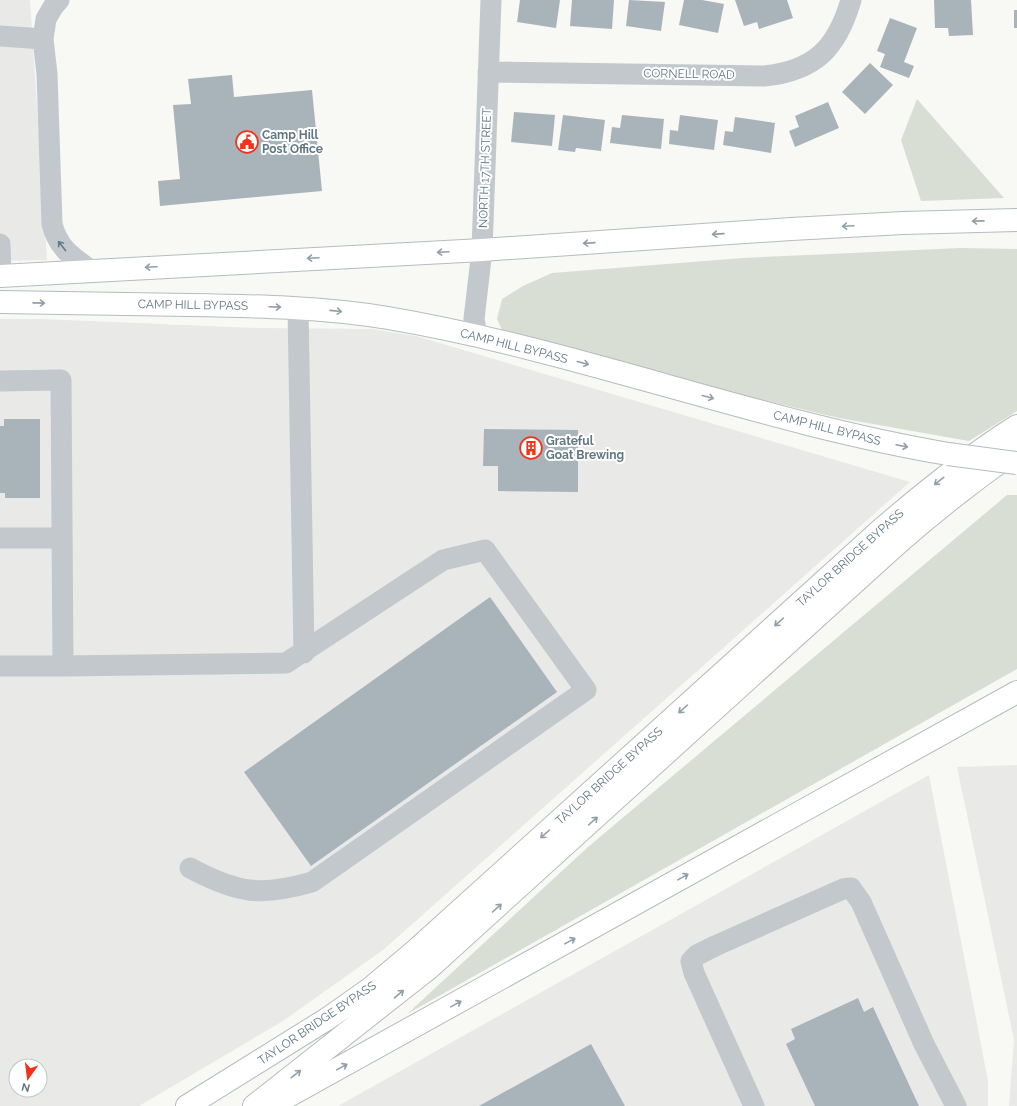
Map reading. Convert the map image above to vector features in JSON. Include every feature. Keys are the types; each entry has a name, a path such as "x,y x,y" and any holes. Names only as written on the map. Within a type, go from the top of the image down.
{"main road":[{"path":"0,276 482,250 791,229 903,223 1017,220"},
{"name":"CAMP HILL BYPASS","path":"0,302 298,308 386,318 477,335 830,429 908,447 1017,463"},
{"name":"TAYLOR BRIDGE BYPASS","path":"187,1106 321,1024 382,978 463,908 884,527 964,461 1017,426"},
{"path":"254,1106 429,968 903,538 976,478 1017,450"},
{"path":"272,1106 1017,692"}],"street":[{"path":"59,0 46,19 43,39 47,74 52,224 55,236 63,249 92,271"},
{"name":"NORTH 17TH STREET","path":"477,335 474,319 482,250 491,0"},
{"name":"CORNELL ROAD","path":"488,72 764,76 785,74 805,67 818,58 829,46 838,33 851,0"},
{"path":"0,36 43,39"},
{"path":"0,244 0,276"},
{"path":"298,308 304,653"},
{"path":"0,381 61,380 64,666"},
{"path":"0,538 62,538"},
{"path":"0,666 286,663 304,653 443,560 485,550 586,690 312,882 285,890 252,892 218,883 190,868"},
{"path":"754,1106 702,992 691,961 697,955 715,946 843,890 851,888 861,902 924,1044 956,1106"}],"shaded area":[{"path":"0,0 30,0 47,260 0,261"},
{"path":"917,99 1004,198 921,201 901,140"},
{"path":"960,248 1017,249 1017,411 969,441 839,418 733,393 524,337 502,330 497,319 502,299 523,286 552,273 743,258"},
{"path":"0,319 41,319 258,328 372,329 416,336 910,482 383,950 283,1021 139,1106 0,1106"},
{"path":"1007,495 1017,495 1017,669 407,1014 588,847"},
{"path":"1017,765 1017,1106 1009,1106 1014,1040 957,767"},
{"path":"929,775 988,1081 988,1106 338,1106"}],"building":[{"path":"520,0 560,0 556,28 517,22"},
{"path":"572,0 614,0 612,29 570,26"},
{"path":"629,0 665,2 661,31 626,26"},
{"path":"684,0 702,0 724,4 718,33 679,25"},
{"path":"735,0 787,0 793,18 759,29 757,22 744,26"},
{"path":"934,0 971,0 973,35 949,36 948,28 935,28"},
{"path":"1014,10 1017,10 1017,28 1014,28"},
{"path":"890,18 917,28 904,62 914,66 909,78 880,67 885,54 877,51"},
{"path":"870,63 893,85 865,114 842,92"},
{"name":"Camp Hill Post Office","path":"232,75 234,97 312,90 322,191 160,206 158,181 180,179 173,105 191,104 188,79"},
{"path":"828,102 839,128 795,147 789,131 799,127 795,116"},
{"path":"514,112 555,115 552,146 511,142"},
{"path":"563,115 605,120 601,151 576,148 575,152 558,150"},
{"path":"622,115 664,119 661,149 610,143 612,127 620,128"},
{"path":"680,115 718,120 714,150 669,144 670,130 678,131"},
{"path":"735,117 775,123 771,153 723,145 725,131 733,132"},
{"path":"4,419 40,419 40,498 5,498 5,493 0,493 0,426 4,426"},
{"name":"Grateful Goat Brewing","path":"484,429 578,430 578,492 498,491 498,466 483,466"},
{"path":"490,597 557,692 311,866 244,772"},
{"path":"858,998 864,1012 873,1007 919,1106 815,1106 786,1044 795,1039 791,1029"},
{"path":"591,1044 625,1106 479,1106"}],"place":[{"name":"Camp Hill Post Office","path":"247,142"},
{"name":"Grateful Goat Brewing","path":"531,448"}]}
